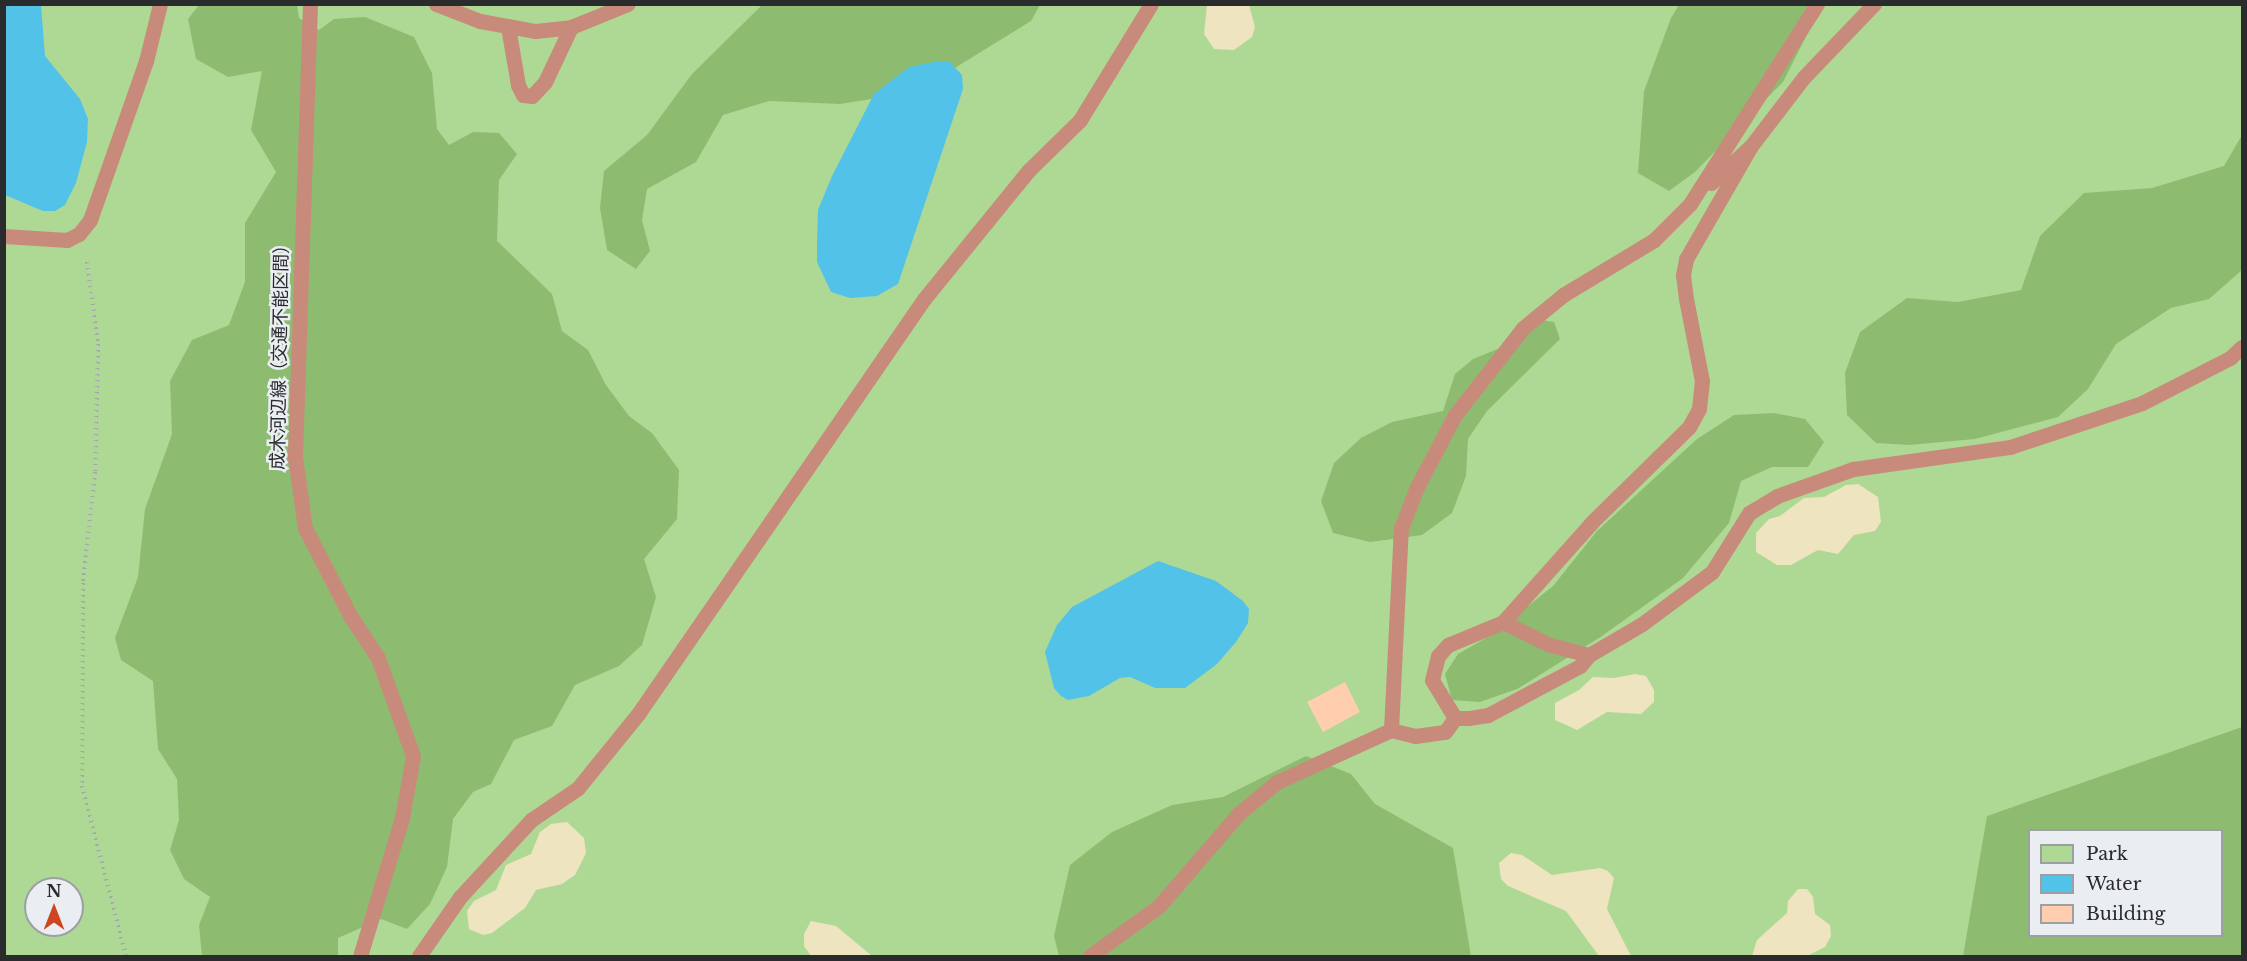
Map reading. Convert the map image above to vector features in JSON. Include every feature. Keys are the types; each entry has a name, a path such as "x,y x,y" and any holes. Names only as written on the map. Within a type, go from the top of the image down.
{"lane":[{"path":"4,236 67,240 79,234 90,220 146,61 160,4"},
{"name":"成木河辺線（交通不能区間）","path":"310,4 295,457 303,516 305,528 351,617 378,658 413,756 402,818 360,957"},
{"path":"436,4 508,27 535,31 571,27 627,4"},
{"path":"419,957 460,897 531,820 578,788 638,714 924,299 1029,170 1080,120 1151,4"},
{"path":"1690,204 1817,4"},
{"path":"1455,718 1432,680 1438,656 1448,645 1503,622 1592,522 1689,427 1699,410 1702,381 1686,299 1686,259 1751,146 1803,77 1874,4"},
{"path":"508,27 518,85 523,95 532,96 545,82 571,27"},
{"path":"1391,730 1401,528 1417,487 1455,415 1523,328 1563,295 1654,240 1751,146"},
{"path":"1090,957 1159,906 1238,814 1277,782 1391,730 1415,736 1445,732 1455,718 1488,715 1580,666 1589,655 1642,624 1712,572 1749,513 1778,496 1853,469 2010,447 2142,403 2230,357 2242,347"},
{"path":"1503,622 1550,645 1589,655"}],"path":[{"path":"90,220 87,251 98,344 95,472 83,583 82,786 126,957"}],"green space":[{"path":"5,5 2242,5 2242,781 2028,829 2028,838 1998,956 5,956"},
{"path":"199,5 297,5 299,18 319,30 334,19 365,17 414,37 432,73 437,129 449,145 473,132 499,133 517,154 499,180 497,241 552,294 562,331 588,350 606,385 629,416 652,433 679,470 677,519 644,559 656,597 642,645 619,666 575,685 552,726 514,740 491,784 473,792 453,819 447,867 430,904 407,929 381,919 338,938 338,956 202,956 199,925 210,897 184,879 170,850 179,820 177,779 158,749 153,681 121,660 115,638 138,577 145,509 172,434 170,381 192,340 229,325 245,282 245,223 276,172 251,130 262,71 228,77 196,59 188,19"},
{"path":"762,5 1040,5 1031,21 916,92 840,104 769,101 723,115 696,162 647,189 642,220 650,251 636,269 607,250 600,208 604,171 647,135 692,74"},
{"path":"1679,5 1822,5 1783,82 1695,172 1669,191 1638,173 1644,91 1671,18"},
{"path":"2242,135 2242,270 2209,299 2171,308 2116,344 2088,389 2058,417 1975,439 1909,445 1876,443 1847,415 1845,373 1860,332 1907,298 1958,302 2021,290 2040,236 2084,193 2152,188 2224,166"},
{"path":"1529,318 1554,322 1560,339 1487,411 1468,439 1466,476 1452,513 1422,535 1370,542 1333,533 1321,501 1334,463 1361,438 1392,422 1443,411 1455,374 1473,359 1500,348"},
{"path":"1774,413 1805,419 1824,442 1808,467 1772,467 1741,481 1729,523 1683,578 1602,636 1517,689 1480,702 1452,700 1445,674 1458,654 1493,634 1553,586 1597,531 1697,439 1734,415"},
{"path":"2242,727 2242,956 1963,956 1987,816"},
{"path":"1306,756 1351,774 1375,804 1453,848 1471,956 1059,956 1054,936 1070,865 1112,832 1172,805 1223,797"}],"sand":[{"path":"1207,5 1249,5 1255,27 1252,37 1234,50 1214,49 1204,34"},
{"path":"1858,484 1878,497 1881,522 1875,531 1854,535 1838,554 1818,550 1791,565 1777,565 1756,552 1756,533 1769,519 1780,516 1804,498 1824,497 1846,485"},
{"path":"1635,674 1646,676 1654,690 1654,702 1641,714 1607,712 1577,730 1555,720 1555,703 1579,690 1593,677 1614,678"},
{"path":"567,822 584,838 586,853 575,875 562,884 536,890 525,908 492,933 483,935 469,929 467,911 474,901 496,890 506,865 531,854 540,832 551,824"},
{"path":"1511,853 1522,855 1552,875 1600,868 1608,871 1614,878 1607,909 1631,956 1599,956 1566,911 1508,886 1501,879 1499,863"},
{"path":"1798,889 1807,889 1813,897 1815,914 1830,925 1831,936 1825,947 1807,956 1752,956 1757,940 1787,913 1788,901"},
{"path":"811,921 836,926 872,956 811,956 804,946 804,934"}],"water":[{"path":"5,4 41,5 45,56 80,99 88,119 87,142 76,183 65,205 55,211 43,211 5,195"},
{"path":"949,61 962,75 963,89 898,284 877,296 850,298 831,292 817,262 817,244 818,210 832,176 874,94 909,67"},
{"path":"1158,561 1216,581 1243,601 1249,609 1248,623 1236,642 1217,664 1185,688 1155,688 1130,677 1120,678 1089,696 1068,700 1061,696 1054,688 1045,652 1057,625 1072,607"}],"building":[{"path":"1345,682 1360,712 1323,732 1307,702"}]}
